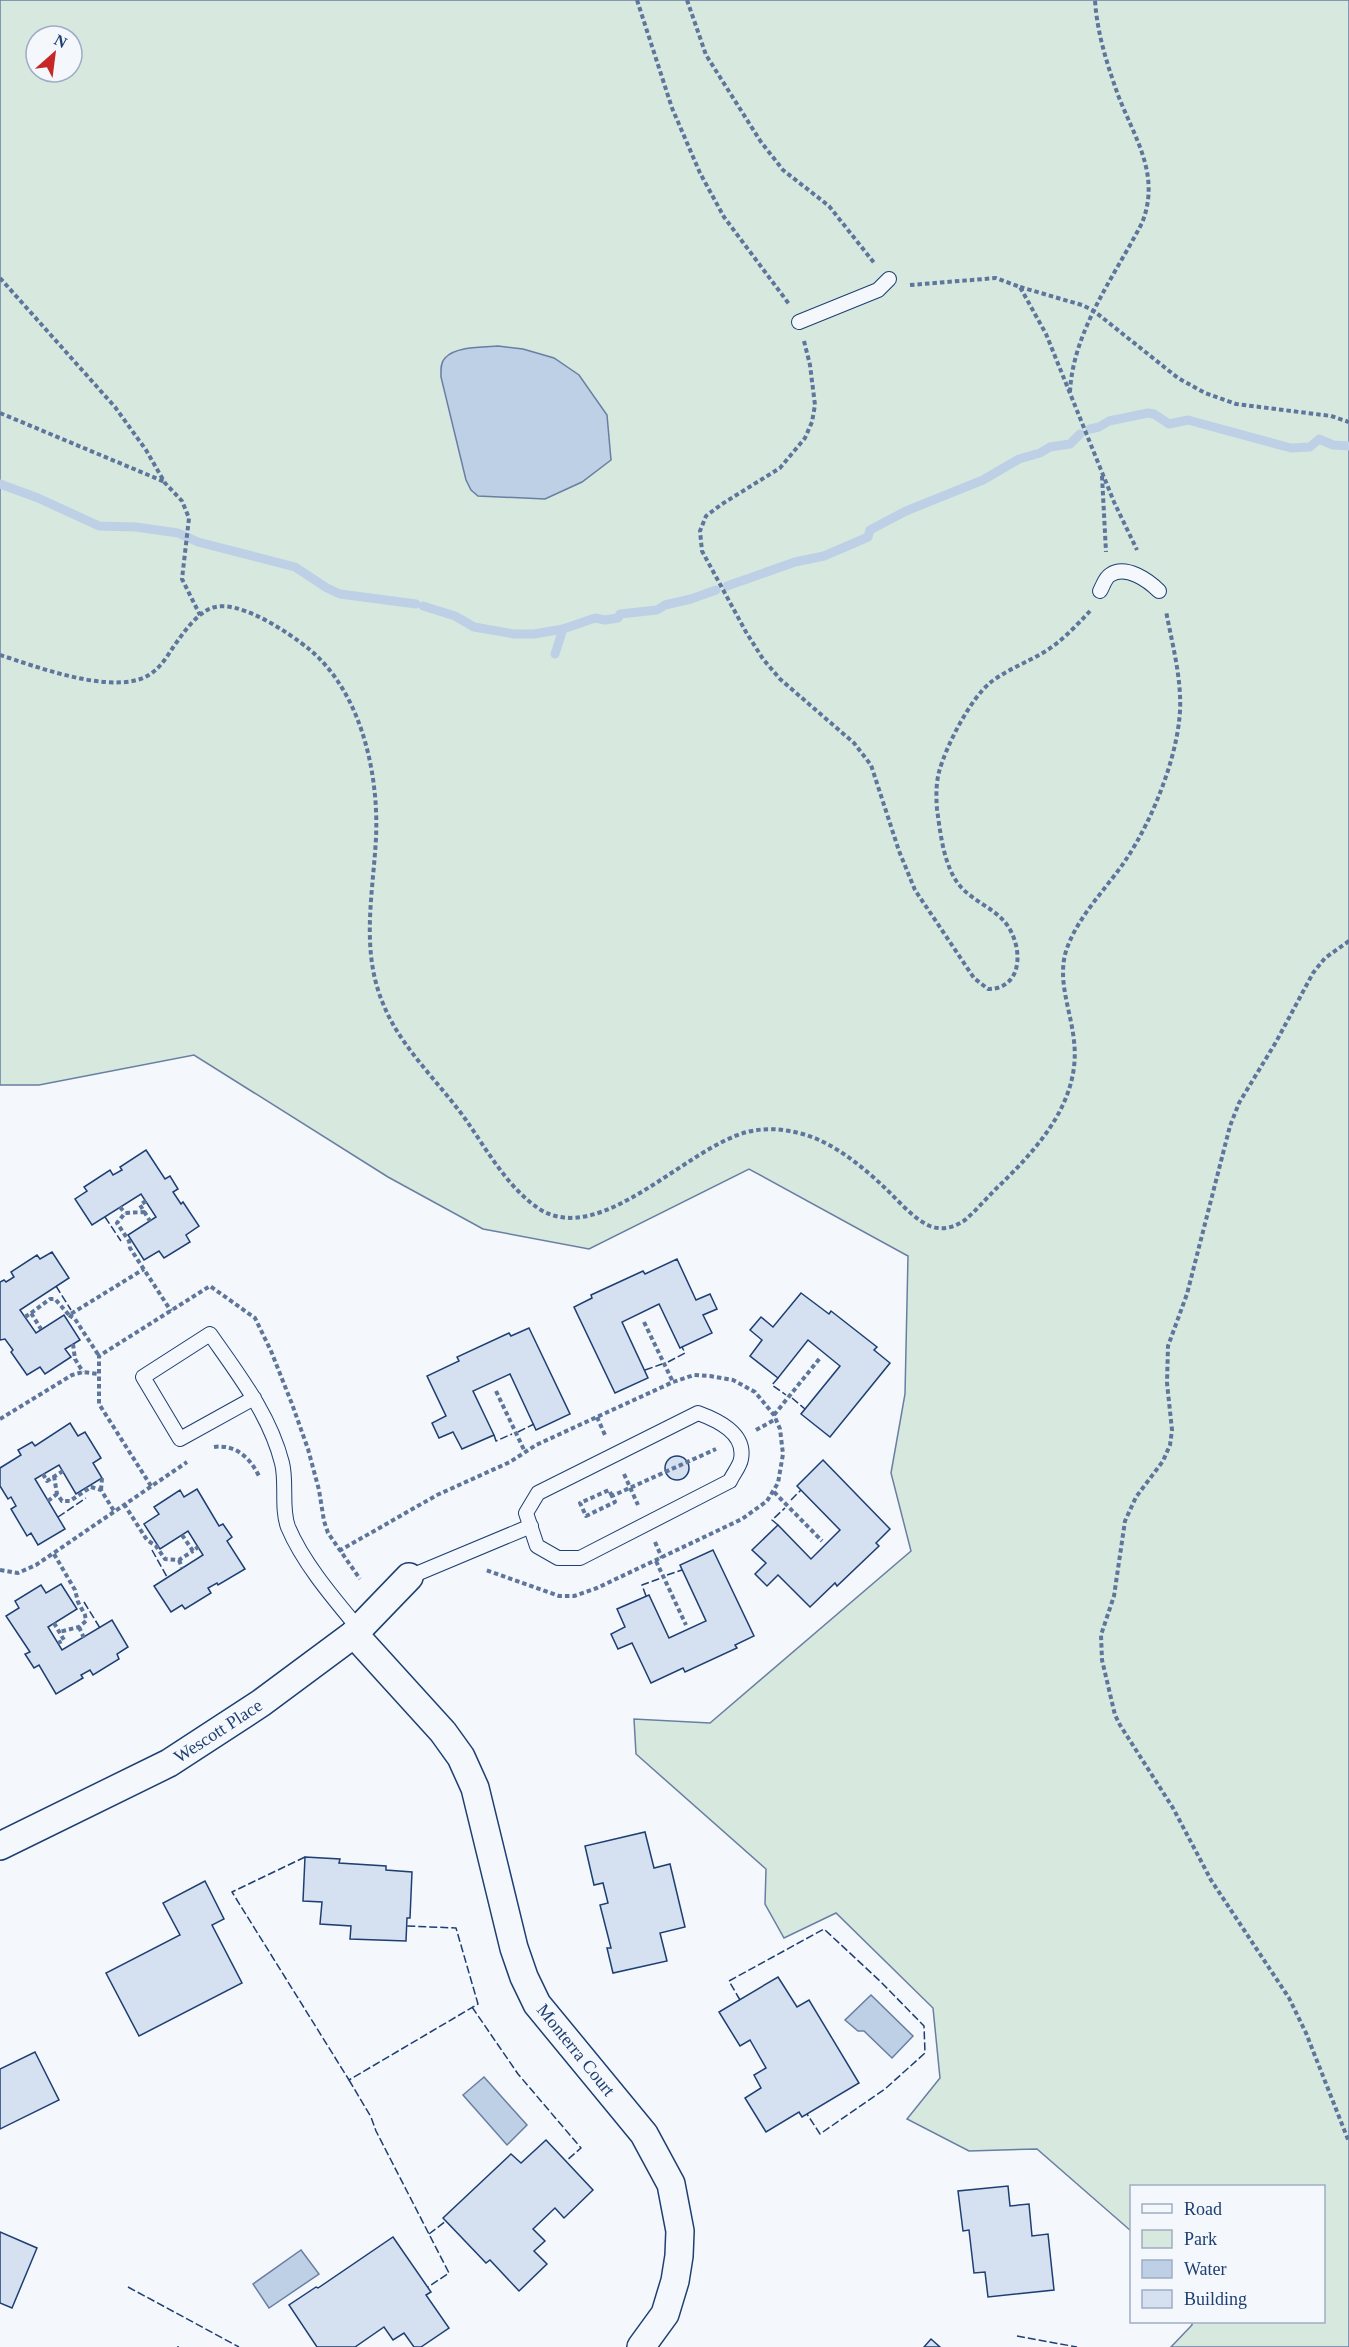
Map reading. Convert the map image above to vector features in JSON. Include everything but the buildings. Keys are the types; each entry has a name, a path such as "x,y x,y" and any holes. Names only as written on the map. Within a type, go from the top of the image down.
{"street":[{"name":"Wescott Place","path":"0,1846 169,1763 261,1703 356,1632 409,1577"},
{"name":"Monterra Court","path":"356,1632 443,1732 461,1757 478,1799 514,1948 537,2004 644,2134 671,2184 680,2230 675,2281 665,2314 641,2347"}],"lane":[{"path":"799,322 878,290 889,279"},
{"path":"1100,591 1108,576 1121,573 1140,577 1159,591"},
{"path":"254,1398 180,1439 143,1377 210,1334 254,1398 282,1463 288,1525 319,1580 356,1632"},
{"path":"698,1413 720,1420 739,1439 741,1459 730,1481 580,1558 558,1558 537,1546 526,1513 538,1493 698,1413"},
{"path":"409,1577 531,1526"}],"path":[{"path":"637,0 672,108 700,172 724,217 775,284 799,322 813,381 815,405 813,422 800,447 780,468 706,516 700,531 702,551 729,603 763,659 780,679 854,743 871,765 915,891 974,978 988,989 1003,986 1013,977 1018,957 1017,942 1003,920 959,885 951,870 944,847 938,810 936,791 939,771 961,723 988,684 1057,643 1089,612 1100,591 1105,571 1106,539 1102,472"},
{"path":"687,0 706,55 761,142 783,171 830,206 880,271 889,279 903,286 996,278 1082,305 1094,311 1178,378 1205,393 1236,404 1319,414 1349,422"},
{"path":"1070,396 1071,372 1082,338 1094,311 1142,223 1147,210 1150,189 1146,162 1117,92 1101,43 1095,0"},
{"path":"0,278 115,407 146,450 165,483 175,492 187,509 189,518 182,579 200,615"},
{"path":"0,655 80,678 113,682 136,680 155,671 162,664 193,621 200,615 209,609 226,606 262,619 312,652 343,688 365,744 375,805 376,837 369,923 373,973 378,991 401,1038 454,1103 506,1176 543,1211 562,1218 581,1218 599,1214 620,1205 679,1166 723,1141 751,1131 775,1129 805,1135 829,1146 867,1173 911,1214 931,1226 942,1228 954,1226 965,1220 1032,1153 1048,1131 1069,1089 1073,1076 1075,1044 1064,987 1063,975 1067,950 1079,925 1116,875 1137,841 1165,780 1178,734 1179,687 1170,633 1159,591 1135,547 1102,472 1046,334 1020,287"},
{"path":"0,413 165,483"},
{"path":"1349,941 1325,958 1312,973 1276,1042 1239,1103 1230,1126 1187,1294 1168,1346 1166,1376 1172,1430 1170,1444 1162,1461 1136,1497 1125,1521 1114,1596 1103,1622 1100,1647 1115,1715 1120,1725 1173,1808 1211,1880 1289,1998 1310,2042 1349,2142"},
{"path":"146,1201 140,1205 150,1221"},
{"path":"120,1207 125,1213"},
{"path":"145,1212 125,1213 117,1223 129,1241 130,1248 171,1311"},
{"path":"69,1315 144,1269"},
{"path":"41,1296 46,1302"},
{"path":"25,1317 50,1299 55,1299 75,1319 99,1356"},
{"path":"31,1313 42,1329"},
{"path":"644,1323 673,1382"},
{"path":"73,1344 75,1359 83,1372"},
{"path":"774,1415 820,1358"},
{"path":"0,1419 72,1375 83,1372 99,1374"},
{"path":"339,1551 437,1495 694,1374 733,1380 754,1392 774,1415 780,1429 783,1454 778,1483 767,1501 742,1520 597,1588 574,1596 559,1596 488,1570 477,1569"},
{"path":"496,1391 525,1452"},
{"path":"612,1496 739,1439"},
{"path":"205,1450 212,1447 232,1447 253,1464 262,1485"},
{"path":"615,1455 646,1524"},
{"path":"0,1570 18,1573 54,1554 189,1460"},
{"path":"43,1474 47,1481 63,1471"},
{"path":"54,1476 57,1494 62,1501 70,1500 92,1487 101,1490"},
{"path":"102,1478 101,1490 114,1511"},
{"path":"609,1490 612,1496 615,1502 586,1516 580,1503 609,1490"},
{"path":"774,1492 822,1541"},
{"path":"48,1501 57,1494"},
{"path":"124,1504 147,1540 156,1545 165,1559 179,1560 198,1547"},
{"path":"182,1535 193,1551"},
{"path":"54,1554 75,1590 86,1620 79,1627 59,1632"},
{"path":"179,1560 182,1568"},
{"path":"656,1561 686,1625"},
{"path":"54,1623 64,1640 58,1643"},
{"path":"79,1627 84,1638"}],"green space":[{"path":"0,0 1349,0 1349,2347 1171,2347 1192,2323 1325,2323 1325,2185 1130,2185 1130,2230 1037,2149 969,2151 907,2119 940,2078 933,2008 836,1913 784,1938 765,1904 766,1869 636,1754 634,1719 710,1723 911,1551 891,1473 905,1394 908,1256 749,1169 589,1249 483,1229 388,1177 194,1055 39,1085 0,1085"}],"water":[{"path":"498,346 523,349 554,358 579,375 607,415 611,460 582,482 545,499 478,496 471,490 466,480 441,377 442,365 445,358 456,351"},
{"path":"871,1995 913,2036 892,2058 864,2031 858,2031 845,2020"},
{"path":"484,2077 527,2125 507,2145 463,2095"},
{"path":"301,2250 319,2274 269,2308 253,2284"}],"waterway":[{"path":"1090,429 1109,421 1148,413 1154,414 1169,424 1188,420 1291,448 1310,447 1319,439 1333,445 1349,446"},
{"path":"727,586 795,562 824,556 868,537 870,530 906,511 983,480 1019,459 1040,453 1050,447 1070,444 1080,434"},
{"path":"0,484 38,498 99,526 136,527 178,533 198,542 295,567 340,594 416,604"},
{"path":"423,606 455,616 474,627 514,634 534,634 563,629 595,618 605,620 618,618 620,614 657,610 665,605 716,590"},
{"path":"555,654 563,629"}],"fence":[{"path":"105,1217 121,1241"},
{"path":"56,1286 71,1310"},
{"path":"668,1362 685,1353 682,1347"},
{"path":"645,1370 662,1364"},
{"path":"778,1378 772,1385 786,1395"},
{"path":"792,1398 805,1409"},
{"path":"518,1432 534,1424"},
{"path":"494,1435 496,1441 512,1434"},
{"path":"791,1500 801,1490"},
{"path":"58,1517 86,1498"},
{"path":"778,1525 772,1520 785,1508"},
{"path":"152,1550 167,1577"},
{"path":"667,1575 682,1570"},
{"path":"646,1596 642,1585 661,1578"},
{"path":"84,1602 100,1628"},
{"path":"305,1857 232,1892 349,2080 478,2004 456,1928 407,1926"},
{"path":"740,2000 729,1981 824,1929 924,2026 925,2053 885,2089 820,2134 807,2114"},
{"path":"472,2007 518,2074 581,2148 566,2161"},
{"path":"349,2080 371,2117 449,2273 428,2287"},
{"path":"429,2234 446,2221"},
{"path":"128,2287 239,2347"},
{"path":"1017,2336 1077,2347"}]}
